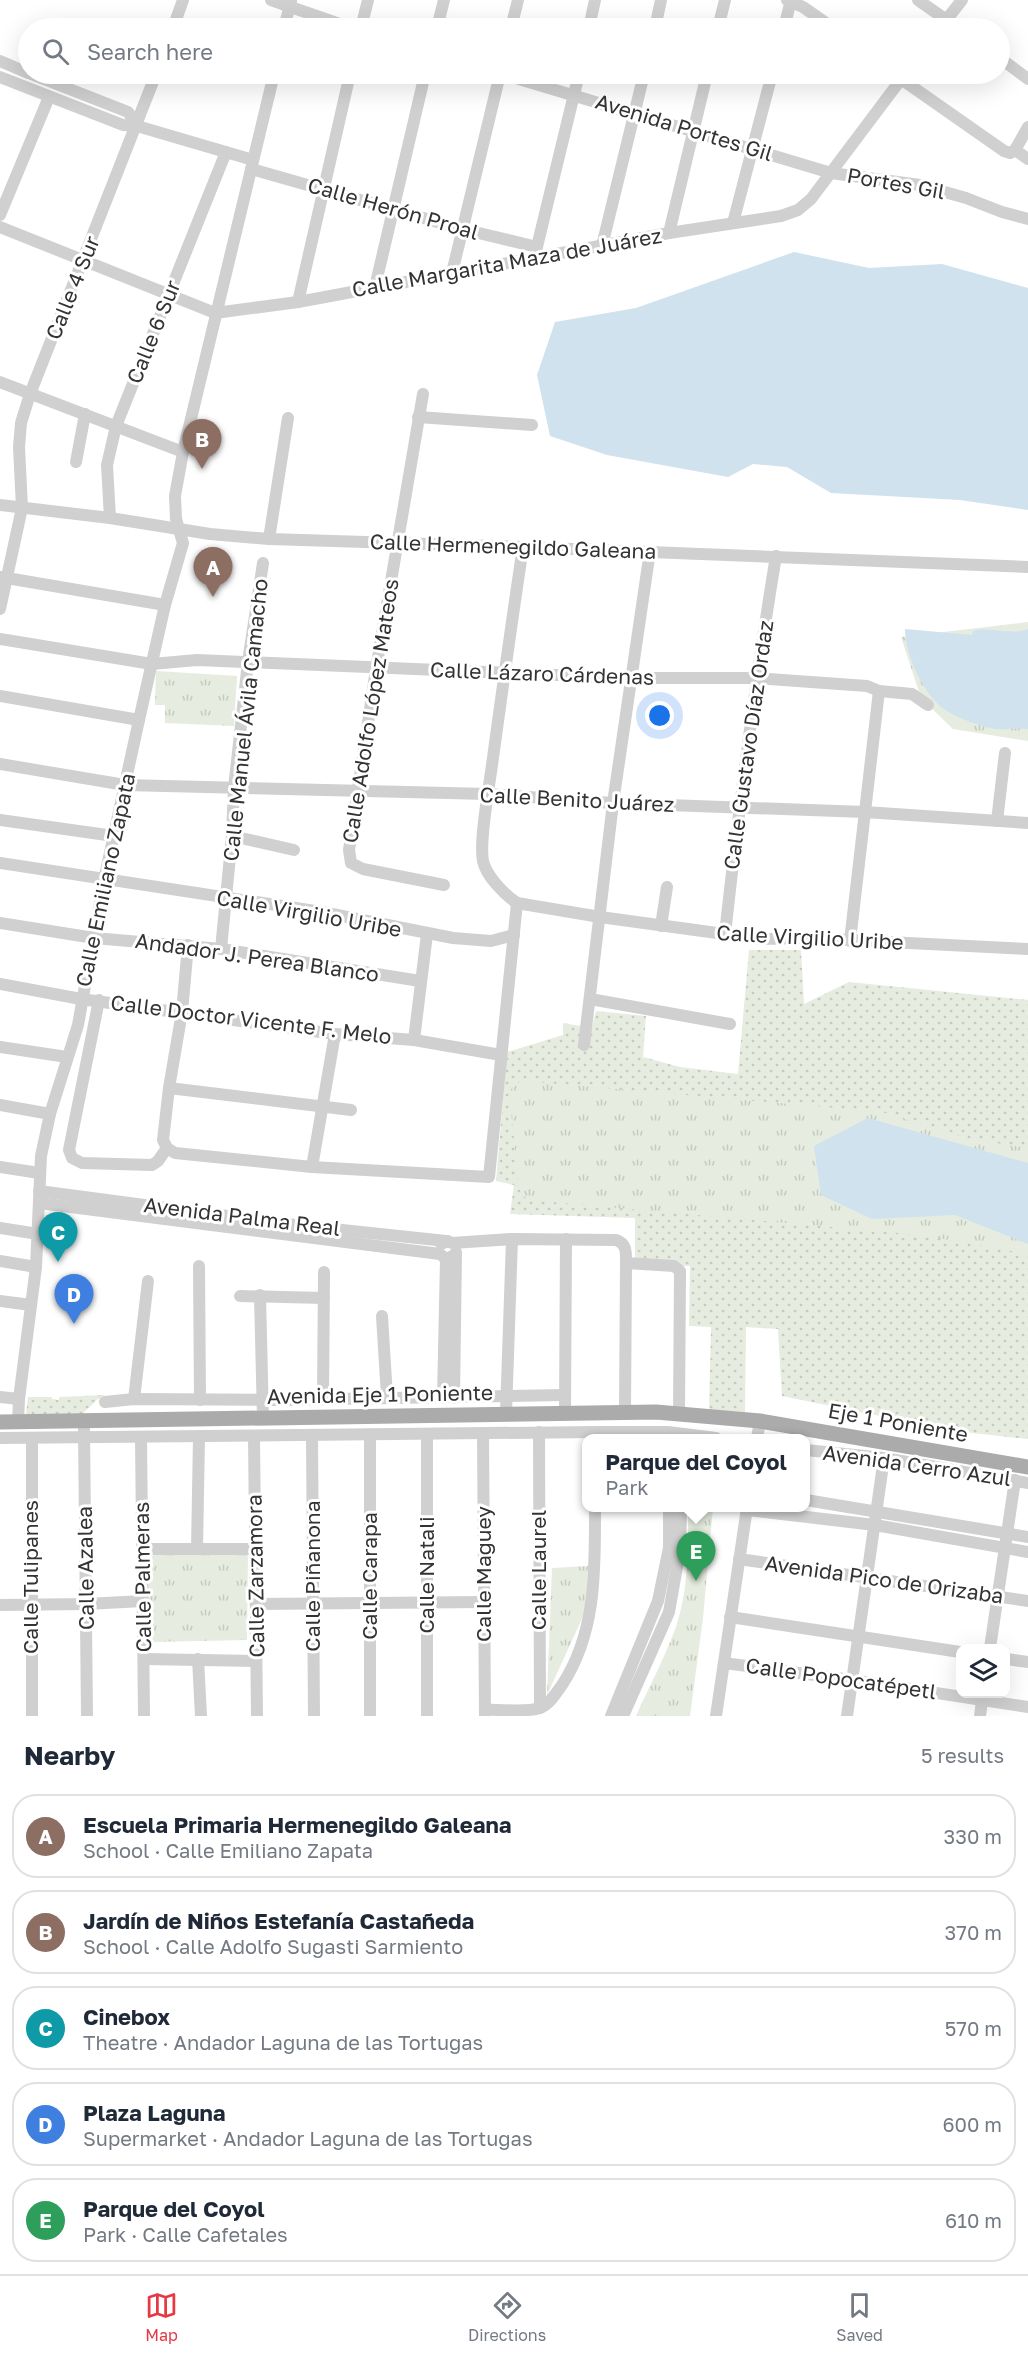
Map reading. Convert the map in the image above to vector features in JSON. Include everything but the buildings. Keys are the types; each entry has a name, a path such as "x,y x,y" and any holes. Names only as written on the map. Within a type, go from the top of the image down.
{"main road":[{"name":"Avenida Eje 1 Poniente","path":"0,1422 626,1411 760,1420"},
{"name":"Eje 1 Poniente","path":"760,1420 1028,1467"}],"street":[{"path":"177,18 183,0"},
{"path":"271,0 290,3 327,18"},
{"path":"364,18 368,0"},
{"path":"440,18 444,0"},
{"path":"514,18 518,0"},
{"path":"591,18 595,0"},
{"path":"657,18 661,0"},
{"path":"720,18 725,0"},
{"path":"786,18 790,0 819,18"},
{"path":"918,0 937,18"},
{"path":"948,18 962,0"},
{"path":"286,18 290,3"},
{"path":"0,61 18,68"},
{"path":"1010,66 1028,79"},
{"name":"Calle Herón Proal","path":"0,77 123,125 137,126 226,152 252,164 322,188 536,253"},
{"path":"58,84 129,112 137,126"},
{"name":"Calle 4 Sur","path":"0,609 4,577 22,508 19,447 21,423 30,394 152,84"},
{"name":"Calle Emiliano Zapata","path":"18,1423 36,1267 39,1173 44,1136 78,1025 104,880 165,605 183,543 175,496 183,452 272,84"},
{"path":"298,302 322,188 348,84"},
{"path":"375,287 423,84"},
{"path":"452,273 498,84"},
{"name":"Avenida Portes Gil","path":"538,84 831,173"},
{"path":"536,253 576,84"},
{"path":"602,246 642,84"},
{"path":"669,233 705,84"},
{"path":"733,223 769,84"},
{"path":"831,173 894,84"},
{"path":"913,84 1012,152 1028,159"},
{"path":"0,215 49,97"},
{"path":"1012,152 1028,127"},
{"name":"Calle 6 Sur","path":"110,518 108,465 116,426 226,152"},
{"name":"Calle Margarita Maza de Juárez","path":"215,313 298,302 452,273 536,253 602,246 781,216 798,210 831,173"},
{"name":"Portes Gil","path":"831,173 920,185 1028,219"},
{"path":"0,227 215,313"},
{"path":"0,382 183,452"},
{"name":"Calle Adolfo López Mateos","path":"423,394 376,669 349,850 351,863 363,868 444,885"},
{"path":"76,462 85,414"},
{"path":"418,417 532,425"},
{"path":"269,539 288,418"},
{"name":"Calle Hermenegildo Galeana","path":"0,505 110,518 226,536 269,539 1028,567"},
{"path":"188,945 182,1012 168,1088 162,1140 167,1148 176,1153 312,1167 489,1177 518,903 508,896 483,863 488,794 523,547"},
{"path":"584,1045 613,802 650,552"},
{"name":"Calle Gustavo Díaz Ordaz","path":"725,934 738,808 776,556"},
{"name":"Calle Manuel Ávila Camacho","path":"222,949 234,788 248,662 263,563"},
{"path":"4,577 165,605"},
{"name":"Calle Lázaro Cárdenas","path":"0,639 152,664 197,660 630,678 756,678 867,687 879,691 912,694 928,705"},
{"path":"850,941 879,691"},
{"path":"0,696 139,720"},
{"path":"997,821 1005,753"},
{"name":"Calle Benito Juárez","path":"0,764 125,785 488,794 738,808 864,812 1028,823"},
{"path":"0,820 114,836"},
{"path":"232,836 294,850"},
{"name":"Calle Virgilio Uribe","path":"0,863 322,912 427,934 483,941 514,935"},
{"path":"661,926 667,887"},
{"name":"Calle Virgilio Uribe","path":"518,903 600,917 761,939 1028,950"},
{"name":"Andador J. Perea Blanco","path":"0,923 94,938 222,949 420,981"},
{"path":"414,1041 427,934"},
{"name":"Calle Doctor Vicente F. Melo","path":"0,984 81,999 334,1034 414,1041 501,1055"},
{"path":"590,999 730,1024"},
{"path":"99,1000 69,1150 72,1158 82,1163 152,1165 159,1161 167,1148"},
{"path":"312,1167 334,1034"},
{"path":"0,1047 67,1058"},
{"path":"168,1088 351,1110"},
{"path":"0,1105 50,1114"},
{"path":"0,1167 39,1173"},
{"path":"39,1197 448,1250 512,1239 616,1239 622,1242 625,1248 626,1263 626,1411"},
{"path":"0,1228 38,1234"},
{"path":"506,1413 512,1239"},
{"path":"565,1412 566,1239"},
{"path":"448,1250 449,1398"},
{"path":"0,1261 36,1267"},
{"path":"626,1263 674,1266 680,1271 679,1413"},
{"path":"199,1266 200,1400"},
{"path":"322,1399 324,1272"},
{"path":"134,1399 148,1281"},
{"path":"260,1295 262,1419"},
{"path":"240,1296 324,1298"},
{"path":"0,1301 31,1305"},
{"path":"382,1316 387,1397"},
{"name":"Avenida Eje 1 Poniente","path":"105,1402 134,1399 262,1400 565,1395"},
{"path":"0,1397 19,1399"},
{"path":"480,1397 481,1414"},
{"path":"758,1434 760,1420"},
{"name":"Calle Azalea","path":"84,1421 87,1716"},
{"name":"Avenida Eje 1 Poniente","path":"0,1438 539,1432 582,1434"},
{"name":"Calle Laurel","path":"539,1432 540,1708"},
{"name":"Calle Maguey","path":"483,1433 485,1713"},
{"name":"Calle Natali","path":"427,1434 427,1716"},
{"name":"Calle Carapa","path":"370,1435 370,1716"},
{"name":"Calle Zarzamora","path":"254,1436 257,1716"},
{"name":"Calle Piñanona","path":"312,1436 314,1716"},
{"name":"Calle Palmeras","path":"141,1437 144,1716"},
{"path":"197,1549 199,1437"},
{"name":"Calle Tulipanes","path":"32,1438 30,1605 32,1716"},
{"name":"Avenida Cerro Azul","path":"810,1450 884,1458 1028,1483"},
{"path":"847,1716 884,1458"},
{"path":"991,1644 1015,1480"},
{"path":"810,1501 1028,1537"},
{"path":"485,1713 540,1708 554,1696 569,1674 581,1646 591,1610 595,1566 595,1512"},
{"path":"611,1716 658,1601 669,1548 669,1512"},
{"path":"623,1716 669,1612 680,1550 681,1512"},
{"path":"716,1716 747,1512"},
{"path":"771,1512 874,1525 1028,1552"},
{"path":"936,1536 938,1522"},
{"path":"142,1549 255,1549"},
{"name":"Avenida Pico de Orizaba","path":"739,1559 1028,1601"},
{"path":"0,1605 143,1601"},
{"path":"256,1604 484,1602"},
{"path":"730,1617 956,1651"},
{"path":"144,1659 256,1661"},
{"path":"198,1659 201,1716"},
{"path":"1010,1660 1028,1662"},
{"name":"Calle Popocatépetl","path":"724,1663 956,1693"},
{"path":"980,1716 983,1698"},
{"name":"Calle Popocatépetl","path":"991,1698 1028,1707"}],"green space":[{"path":"1028,622 1028,741 953,729 921,698 901,637"},
{"path":"156,671 237,676 234,726 165,723 165,705 155,705"},
{"path":"749,950 801,950 804,1004 849,982 1028,1000 1028,1439 954,1431 782,1396 778,1329 746,1327 745,1412 709,1410 711,1327 689,1326 690,1266 635,1266 635,1218 510,1214 514,1185 496,1181 507,1052 563,1035 563,1023 592,1028 596,1011 646,1016 643,1057 680,1067 738,1074"},
{"path":"524,1081 882,1112 971,1139 1028,1148 1028,1254 921,1235 529,1200 522,1195 519,1188 509,1092 516,1083"},
{"path":"104,1395 103,1399 98,1399 81,1415 26,1414 28,1397 52,1397 52,1399 59,1400 59,1397"},
{"path":"688,1512 713,1512 703,1618 690,1716 636,1716 676,1627 683,1598"},
{"path":"148,1553 248,1553 247,1640 150,1642"},
{"path":"588,1566 586,1610 547,1695 552,1568"}],"water":[{"path":"794,252 869,268 942,264 1028,288 1028,510 960,500 831,493 787,467 753,464 728,477 607,455 550,436 537,375 555,322 636,308"},
{"path":"905,629 972,635 973,631 980,630 1014,632 1028,629 1028,729 989,728 957,716 939,705 926,690 915,670"},
{"path":"868,1118 1028,1163 1028,1244 955,1215 872,1219 821,1195 814,1146"}],"place":[{"name":"Jardín de Niños Estefanía Castañeda","path":"202,469"},
{"name":"Escuela Primaria Hermenegildo Galeana","path":"213,597"},
{"name":"Cinebox","path":"58,1262"},
{"name":"Plaza Laguna","path":"74,1324"},
{"name":"Parque del Coyol","path":"696,1581"}]}
